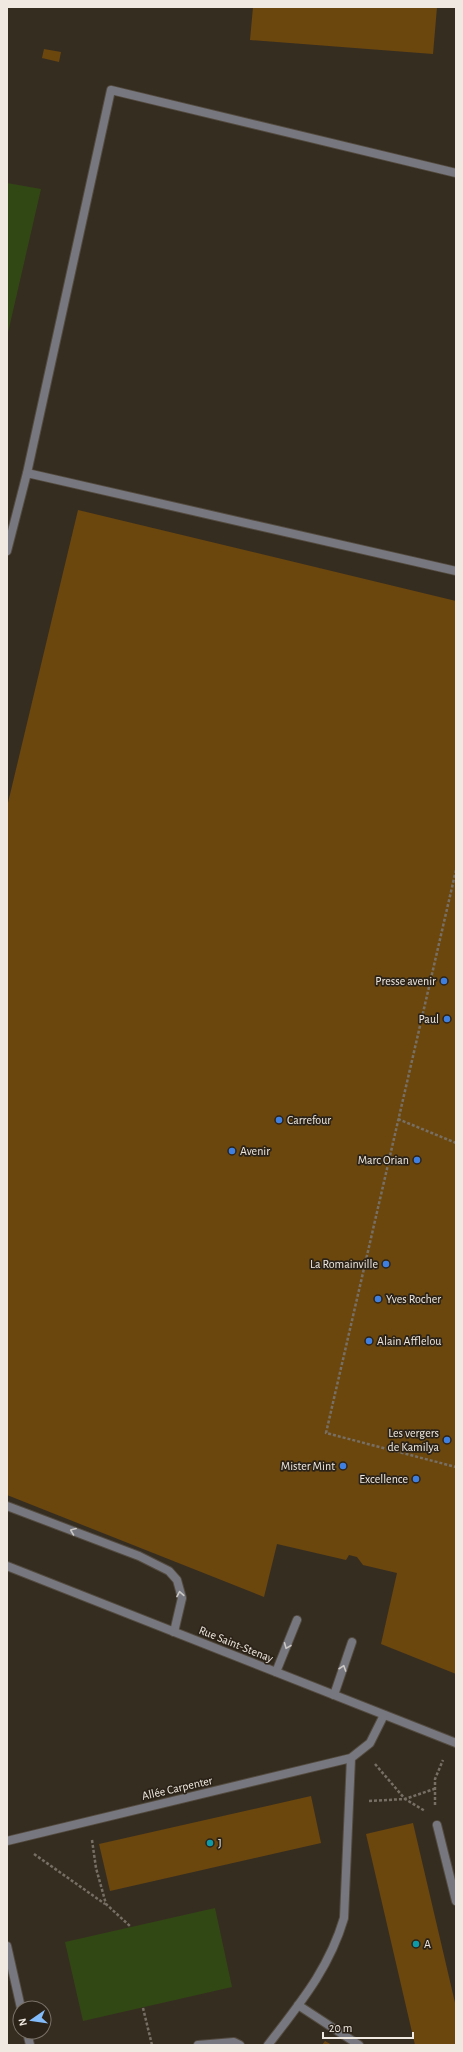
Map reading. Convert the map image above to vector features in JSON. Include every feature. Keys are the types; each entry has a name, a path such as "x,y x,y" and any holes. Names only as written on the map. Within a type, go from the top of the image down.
{"street":[{"path":"7,551 27,473 111,90 456,173"},
{"path":"27,473 456,571"},
{"path":"7,1506 139,1556 169,1571 177,1580 182,1598 174,1632"},
{"name":"Rue Saint-Stenay","path":"7,1566 453,1742"},
{"path":"276,1672 297,1620"},
{"path":"334,1695 352,1642"},
{"path":"268,2045 325,1966 337,1943 344,1918 352,1758 370,1743 384,1715"},
{"name":"Allée Carpenter","path":"11,1840 352,1758"},
{"path":"437,1825 456,1901"},
{"path":"7,1946 19,2000"},
{"path":"298,2005 359,2045"},
{"path":"198,2045 234,2042 240,2045"}],"path":[{"path":"456,870 326,1433 456,1467"},
{"path":"398,1119 456,1143"},
{"path":"437,1825 434,1789 435,1779 453,1742"},
{"path":"362,1749 405,1799 422,1808 437,1825"},
{"path":"349,1803 405,1799 434,1789"},
{"path":"90,1821 96,1868 106,1904"},
{"path":"11,1840 106,1904 131,1927"},
{"path":"143,2008 152,2045"}],"green space":[{"path":"7,183 41,189 7,337"},
{"path":"215,1908 232,1987 83,2021 65,1942"}],"building":[{"path":"253,7 437,7 433,54 250,40"},
{"path":"44,49 61,52 59,62 42,58"},
{"name":"Avenir","path":"78,510 456,601 456,1674 381,1644 397,1573 363,1565 357,1557 349,1555 346,1560 277,1544 264,1597 7,1495 7,807"},
{"name":"J","path":"311,1796 321,1843 110,1891 99,1844"},
{"name":"A","path":"413,1823 456,2007 456,2045 415,2045 366,1834"},
{"path":"325,2041 332,2045 322,2045"}],"place":[{"name":"Presse avenir","path":"444,981"},
{"name":"Paul","path":"447,1019"},
{"name":"Carrefour","path":"279,1120"},
{"name":"Avenir","path":"232,1151"},
{"name":"Marc Orian","path":"417,1160"},
{"name":"La Romainville","path":"386,1264"},
{"name":"Yves Rocher","path":"378,1299"},
{"name":"Alain Afflelou","path":"369,1341"},
{"name":"Les vergers de Kamilya","path":"447,1440"},
{"name":"Mister Mint","path":"343,1466"},
{"name":"Excellence","path":"416,1479"},
{"name":"J","path":"210,1843"},
{"name":"A","path":"416,1944"}]}
